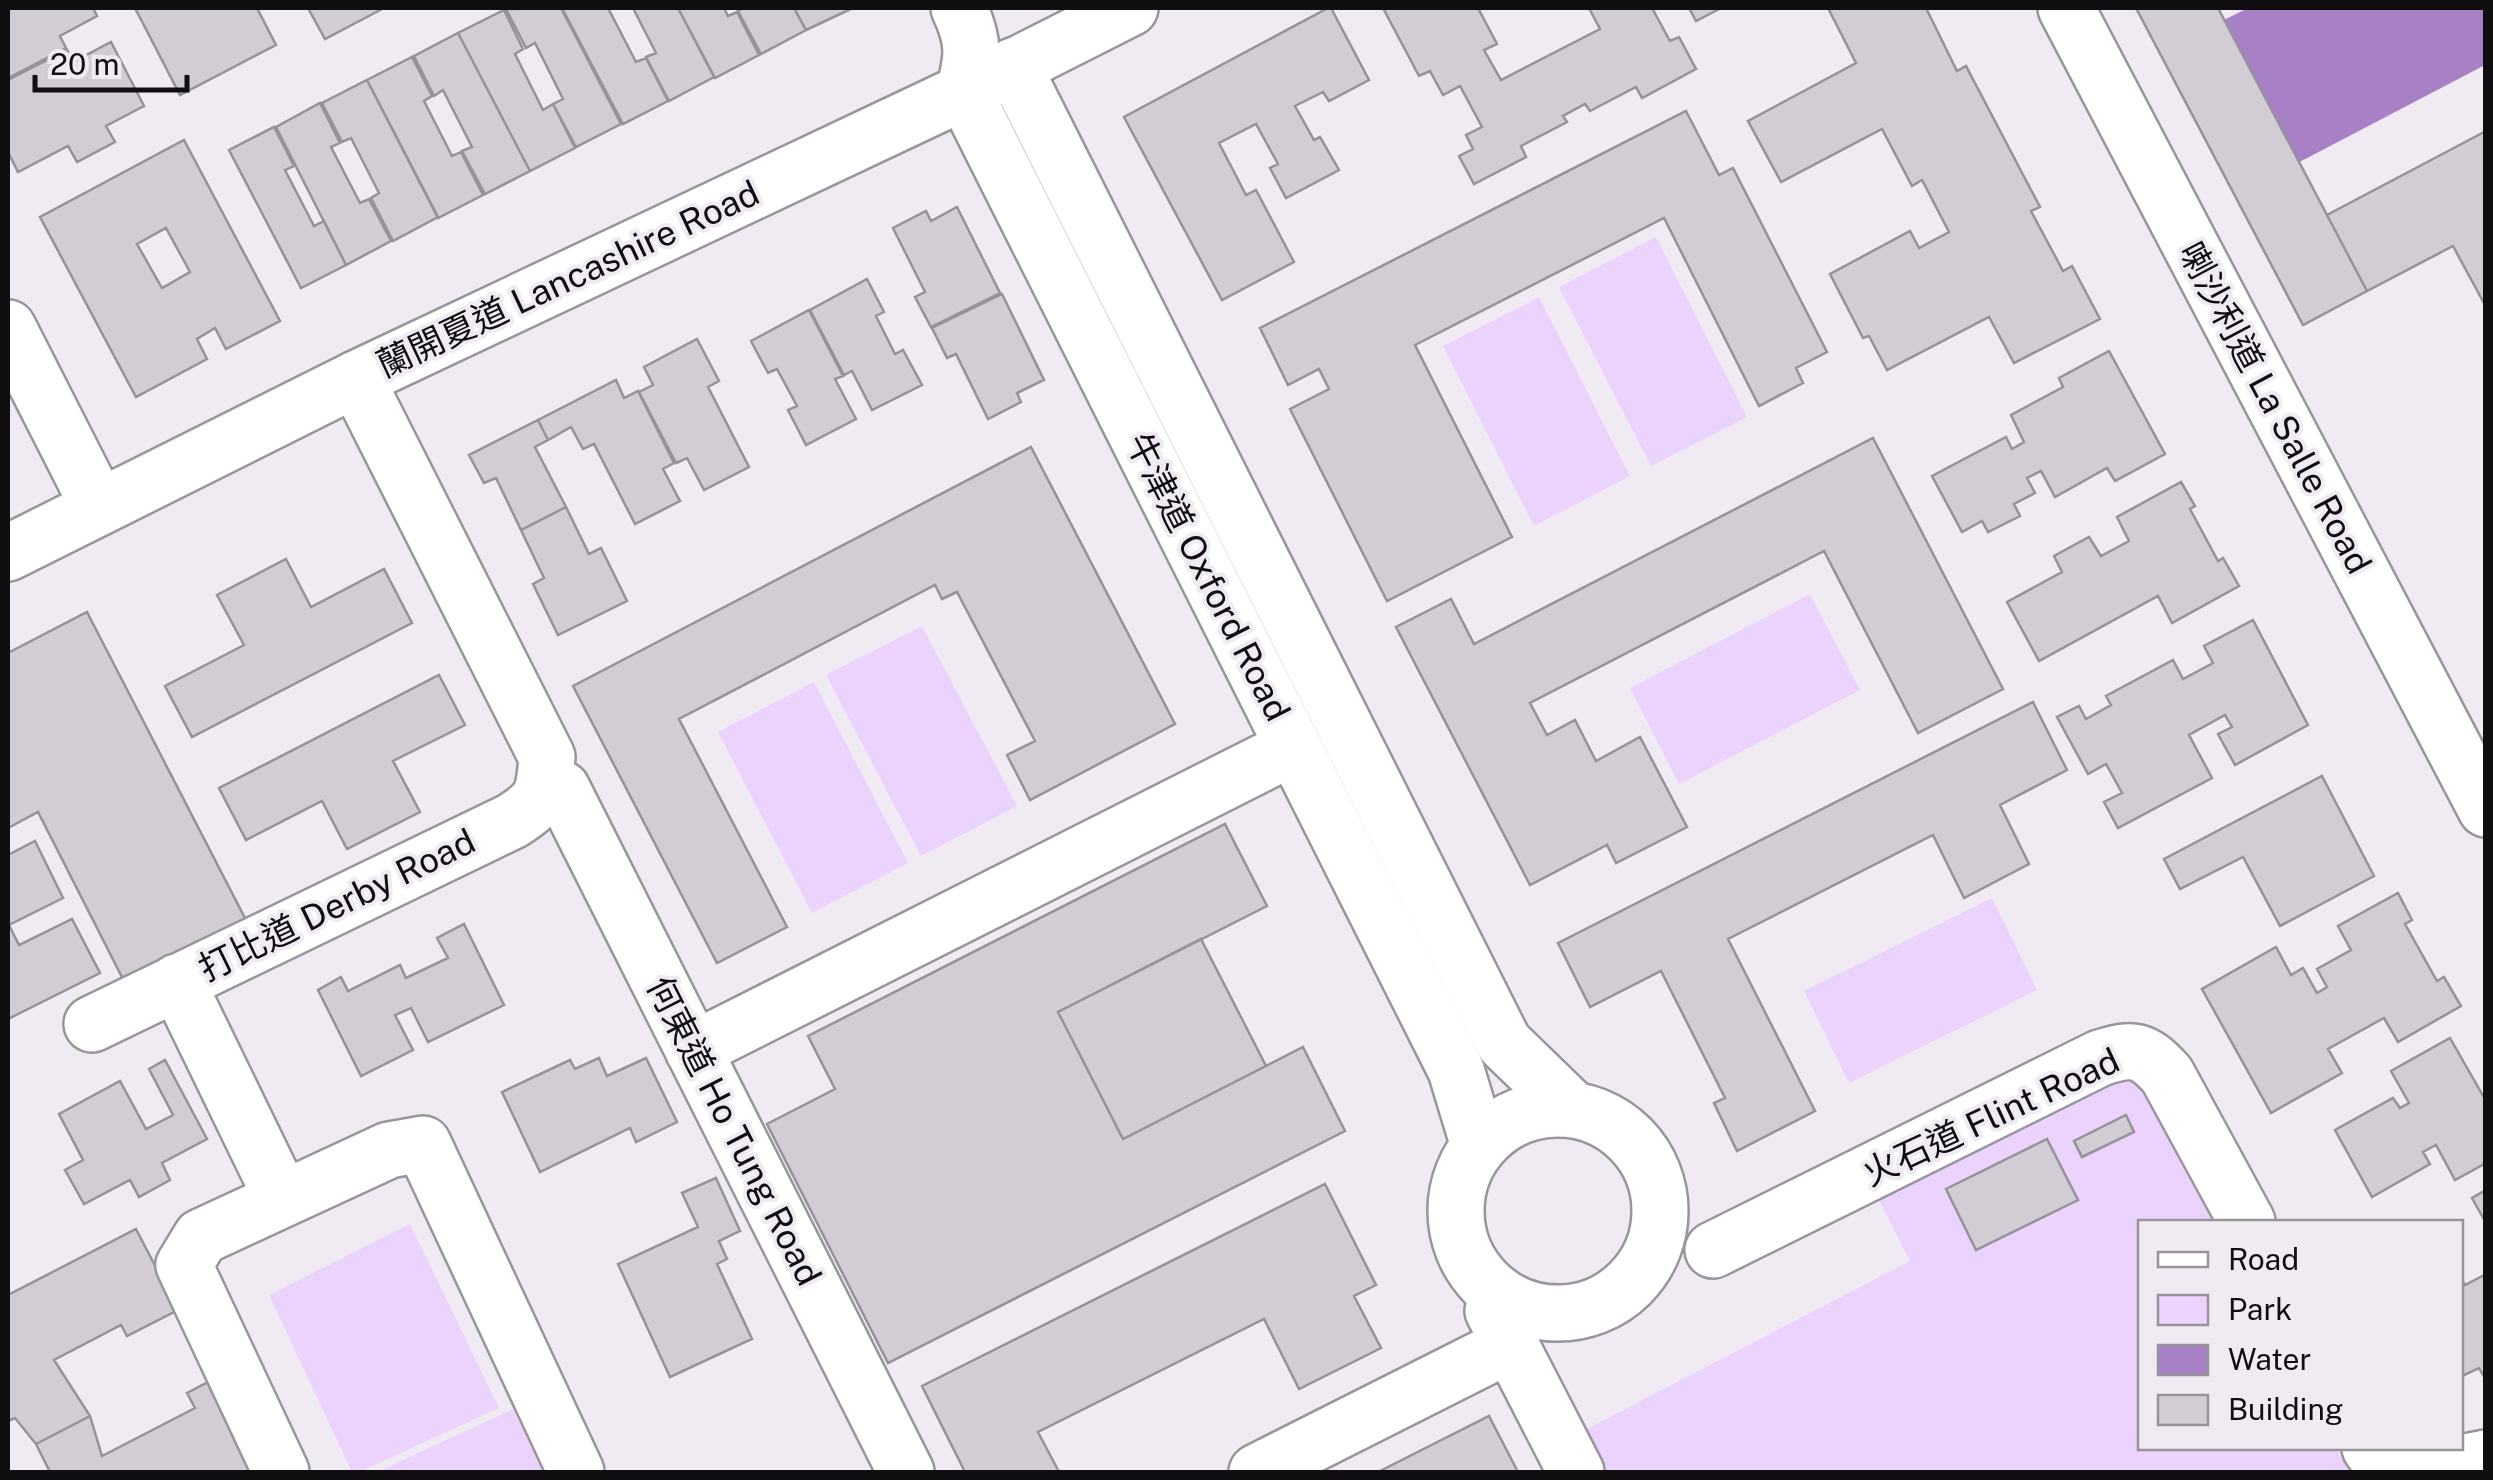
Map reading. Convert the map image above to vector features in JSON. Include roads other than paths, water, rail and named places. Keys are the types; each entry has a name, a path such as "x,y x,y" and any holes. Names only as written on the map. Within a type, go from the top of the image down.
{"street":[{"path":"959,8 968,28 973,56 964,92"},
{"name":"蘭開夏道 Lancashire Road","path":"8,554 356,379 964,92 1130,8"},
{"name":"喇沙利道 La Salle Road","path":"2066,8 2486,809"},
{"name":"牛津道 Oxford Road","path":"1013,66 1504,1043 1569,1106"},
{"name":"牛津道 Oxford Road","path":"964,92 1456,1070 1479,1146"},
{"path":"8,328 98,507"},
{"name":"何東道 Ho Tung Road","path":"356,379 906,1472"},
{"path":"693,1050 1266,762"},
{"name":"打比道 Derby Road","path":"92,1024 512,821 535,806 554,773"},
{"path":"177,982 282,1198"},
{"name":"火石道 Flint Road","path":"1713,1250 2100,1058 2125,1050 2150,1056 2168,1075 2246,1220"},
{"path":"1477,1280 1504,1299 1534,1311 1567,1313 1598,1305 1626,1288 1646,1263 1658,1234 1660,1204 1654,1176 1640,1150 1619,1129 1569,1106 1538,1109 1514,1119 1479,1146 1464,1170 1456,1198 1456,1226 1464,1254 1477,1280 1511,1344 1576,1472"},
{"path":"281,1472 184,1265 201,1238 390,1150 423,1144 576,1472"},
{"path":"1258,1472 1511,1344"},
{"path":"2371,1450 2383,1466 2402,1472"},
{"path":"2416,1472 2486,1458"}],"water":[{"path":"2248,8 2485,8 2485,65 2288,168 2214,25"}]}
